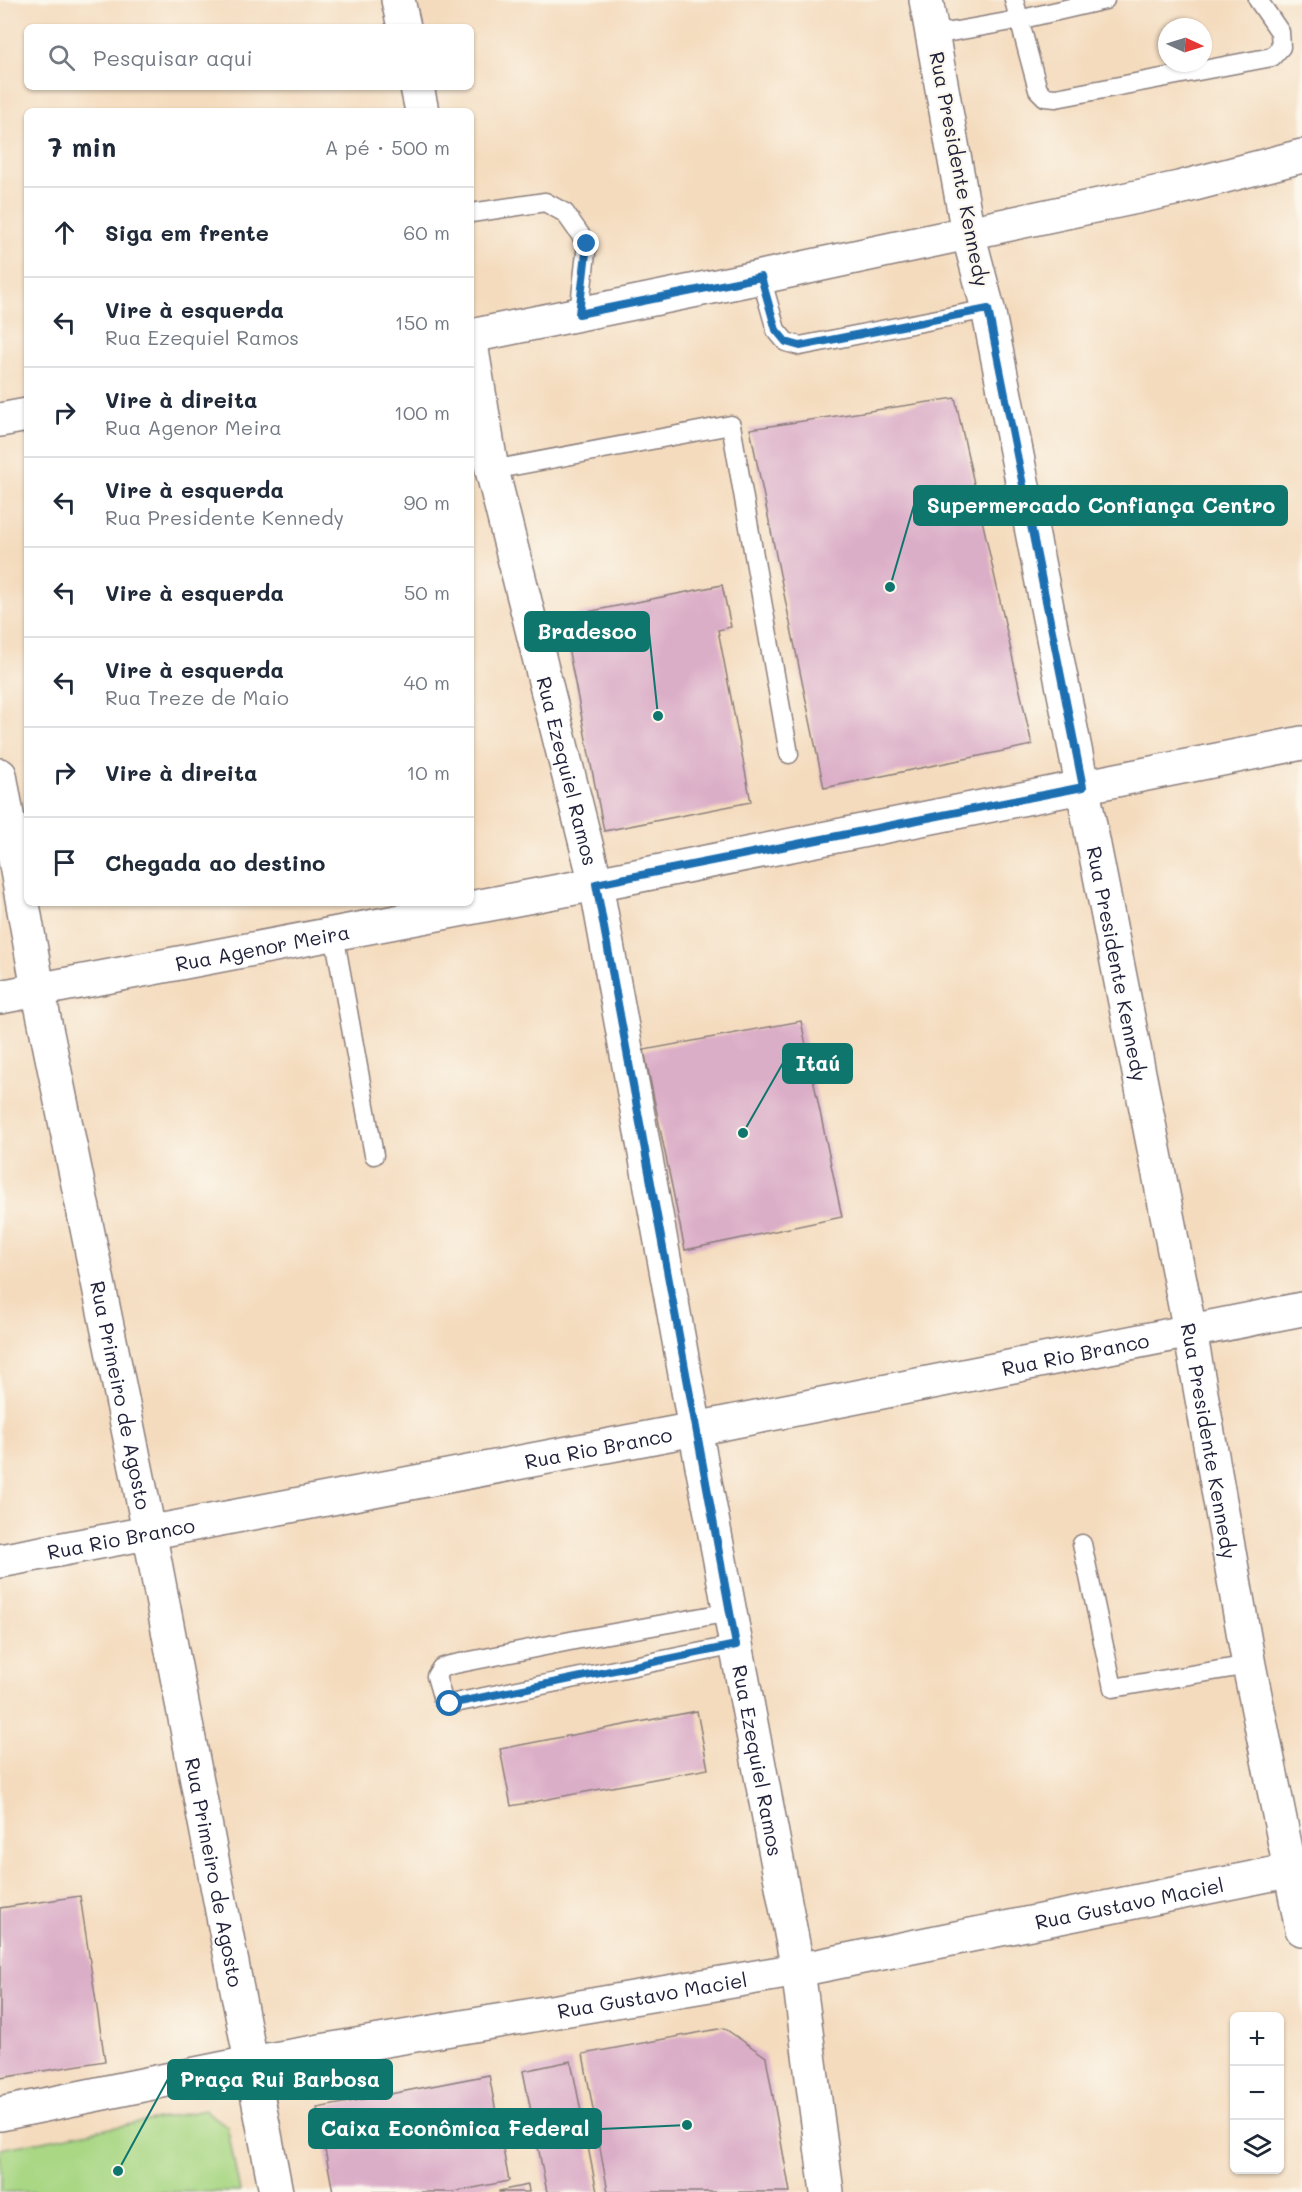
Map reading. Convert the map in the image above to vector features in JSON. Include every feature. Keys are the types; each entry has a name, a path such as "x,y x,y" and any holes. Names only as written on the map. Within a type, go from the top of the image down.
{"street":[{"path":"398,0 403,24"},
{"name":"Rua Presidente Kennedy","path":"926,0 968,233 988,309 1190,1331 1249,1665 1296,1870 1302,1929"},
{"path":"418,90 421,108"},
{"path":"474,335 1179,188 1302,156"},
{"name":"Rua Ezequiel Ramos","path":"474,362 492,470 596,884 695,1429 798,1970 827,2192"},
{"path":"0,420 24,416"},
{"name":"Rua Agenor Meira","path":"0,997 596,884 1302,743"},
{"name":"Rua Primeiro de Agosto","path":"0,775 38,989 149,1531 276,2192"},
{"name":"Rua Rio Branco","path":"0,1561 695,1429 1302,1309"},
{"name":"Rua Gustavo Maciel","path":"0,2114 250,2063 798,1970 1296,1870"}],"lane":[{"path":"1014,0 1038,90 1045,97 1056,98 1272,57 1281,47 1280,32 1258,0"},
{"path":"934,35 1018,20 1106,0"},
{"path":"474,213 545,201 566,213 587,244 579,314"},
{"path":"761,277 776,330 786,342 800,346 988,309"},
{"path":"492,470 731,425 789,754"},
{"path":"334,934 374,1155"},
{"path":"1082,1544 1113,1688 1249,1665"},
{"path":"730,1612 450,1665 441,1668 436,1676 443,1700 450,1704 736,1645"}],"green space":[{"path":"205,2110 227,2126 240,2192 0,2192 0,2149"}],"building":[{"path":"955,398 1032,745 824,788 750,429"},
{"path":"722,585 731,627 718,630 751,802 604,831 562,617"},
{"path":"801,1021 842,1217 685,1250 644,1050"},
{"path":"697,1711 708,1769 511,1806 500,1749"},
{"path":"80,1896 105,2061 0,2078 0,1908"},
{"path":"724,2028 766,2057 790,2192 608,2192 583,2054"},
{"path":"571,2061 597,2192 547,2192 523,2071"},
{"path":"489,2075 509,2181 453,2192 333,2192 317,2108"},
{"path":"528,2185 529,2192 499,2192 499,2191"}],"place":[{"name":"Supermercado Confiança Centro","path":"890,587"},
{"name":"Bradesco","path":"658,716"},
{"name":"Itaú","path":"743,1133"},
{"name":"Caixa Econômica Federal","path":"687,2125"},
{"name":"Praça Rui Barbosa","path":"118,2171"}],"route":[{"path":"450,1704 736,1645 596,884 1083,787 988,309 800,346 786,342 776,330 761,277 579,314 587,244"}]}
